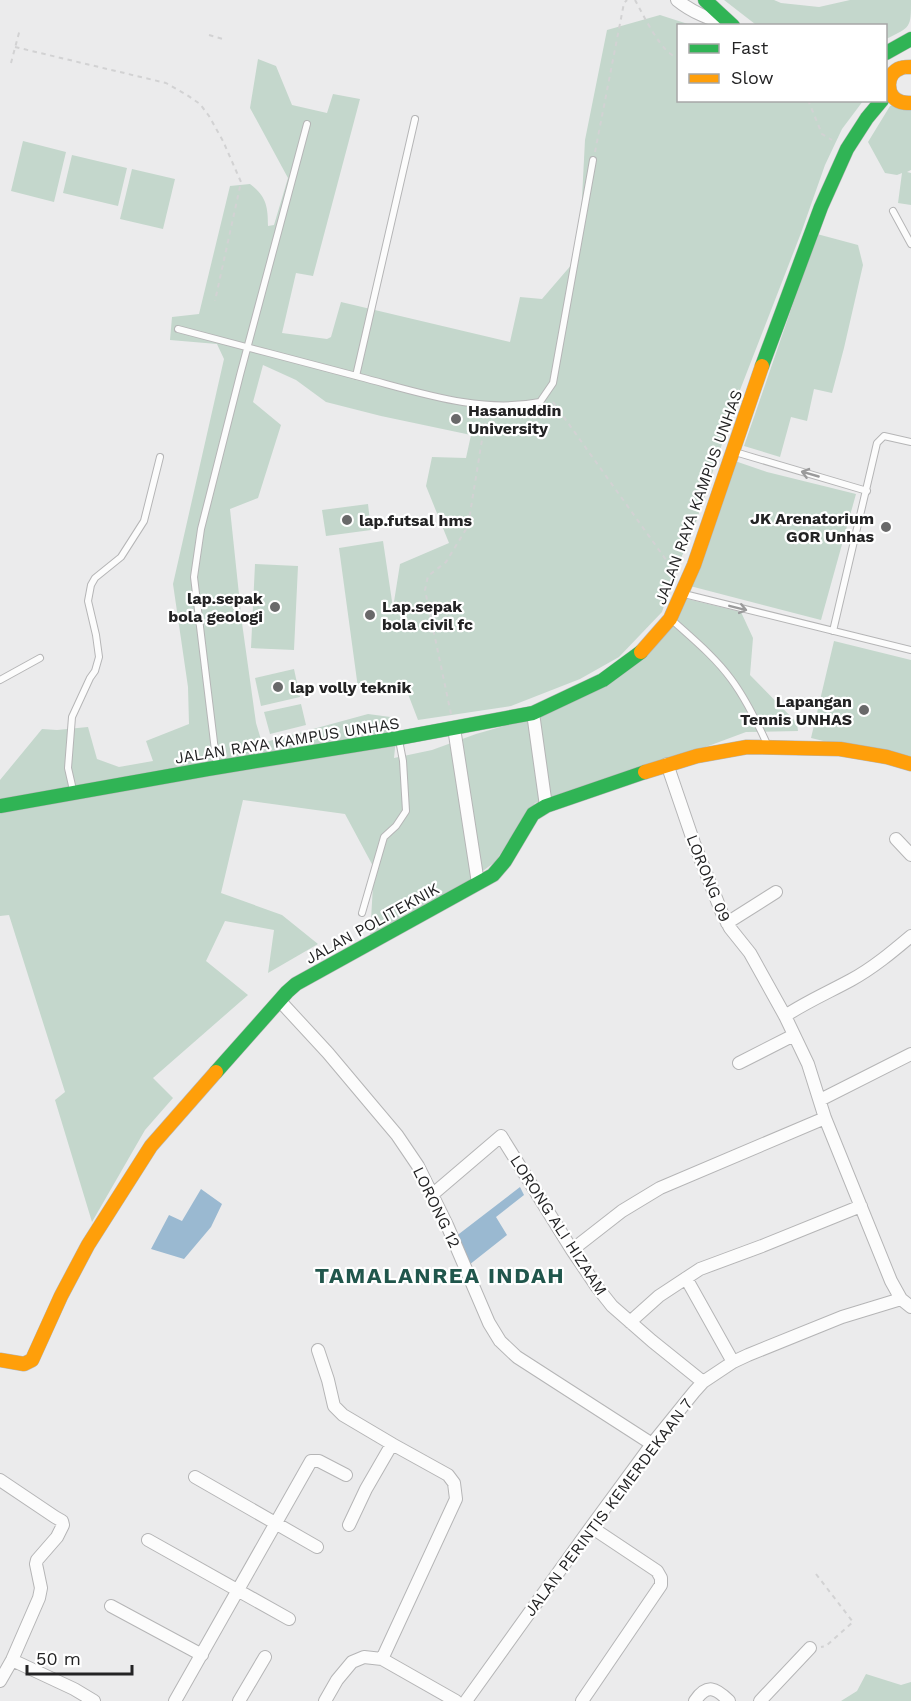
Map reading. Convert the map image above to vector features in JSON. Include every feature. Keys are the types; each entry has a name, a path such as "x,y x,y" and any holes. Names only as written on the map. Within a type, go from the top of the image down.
{"street":[{"path":"677,0 704,17 726,24"},
{"path":"705,0 730,24"},
{"path":"887,51 911,39"},
{"path":"911,67 897,68 887,82 889,90 887,99 905,104 911,103"},
{"name":"JALAN RAYA KAMPUS UNHAS","path":"0,806 533,713 603,680 644,650 670,619 694,565 776,326 821,207 847,149 867,118 884,102"},
{"path":"533,713 546,806"},
{"path":"454,728 478,883"},
{"name":"JALAN POLITEKNIK","path":"0,1360 24,1364 32,1360 61,1296 88,1245 151,1146 280,1001 297,984 493,875 505,861 533,814 546,806 667,764 747,747 840,749 887,757 911,764"},
{"name":"LORONG 09","path":"667,764 694,843 727,923 750,952 785,1016"},
{"path":"896,839 911,855"},
{"path":"727,923 776,892"},
{"path":"906,1303 891,1281 825,1118 808,1064 785,1016 872,967 911,936"},
{"name":"LORONG 12","path":"280,1001 328,1053 397,1135 418,1166 433,1194 489,1323 500,1341 517,1357 652,1444"},
{"path":"739,1063 794,1035"},
{"path":"820,1100 911,1054"},
{"path":"572,1250 622,1210 660,1188 825,1118"},
{"name":"LORONG ALI HIZAAM","path":"433,1194 501,1136 572,1250 612,1306 703,1382"},
{"path":"630,1322 659,1296 700,1269 861,1206"},
{"path":"686,1278 733,1362"},
{"name":"JALAN PERINTIS KEMERDEKAAN 7","path":"466,1701 652,1444 703,1382 733,1362 842,1317 906,1303"},
{"path":"318,1350 334,1406 343,1415 448,1475 454,1483 456,1499 382,1659"},
{"path":"349,1525 366,1489 392,1444"},
{"path":"175,1701 278,1523 311,1461 319,1461 345,1475"},
{"path":"195,1477 317,1546"},
{"path":"0,1480 62,1521 63,1525 36,1563 41,1588 39,1598 12,1660 0,1681"},
{"path":"582,1701 661,1585 661,1578 657,1571 591,1527"},
{"path":"148,1540 289,1619"},
{"path":"111,1606 202,1654"},
{"path":"760,1701 810,1648"},
{"path":"239,1701 265,1657"},
{"path":"325,1701 337,1680 352,1662 364,1657 382,1659 456,1701"},
{"path":"12,1660 94,1701"},
{"path":"66,1701 74,1689"},
{"path":"695,1701 703,1691 711,1689 717,1690 729,1701"}],"lane":[{"path":"356,376 415,119"},
{"path":"218,767 194,577 201,529 307,124"},
{"path":"178,329 434,396 488,406 520,406 540,402 553,383 593,160"},
{"path":"893,211 911,244"},
{"path":"832,631 877,443 884,436 911,442"},
{"path":"733,452 867,491"},
{"path":"74,793 68,768 72,717 95,671 99,657 88,601 92,585 95,578 121,557 144,521 160,457"},
{"path":"683,590 911,650"},
{"path":"670,619 704,648 731,679 753,714 768,748"},
{"path":"0,680 40,658"},
{"path":"362,913 384,837 396,826 406,811 399,738"}],"path":[{"path":"593,160 624,3 627,0"},
{"path":"635,0 659,39 672,56 677,58"},
{"path":"11,63 20,29"},
{"path":"208,35 226,40"},
{"path":"15,47 166,84 200,104 223,141 241,182 215,302"},
{"path":"809,102 822,134 847,149"},
{"path":"546,392 683,590"},
{"path":"454,728 425,590 428,576 446,562 468,526 488,406"},
{"path":"810,1648 826,1646 853,1622 816,1574"}],"green space":[{"path":"724,0 774,0 781,3 819,7 850,0 911,0 911,16 908,26 887,38 887,24 755,24"},
{"path":"660,15 688,24 677,24 677,102 862,102 842,129 825,165 740,390 694,528 675,572 662,612 619,657 580,679 511,706 418,720 403,681 358,688 339,548 383,541 393,608 400,564 449,543 426,486 432,457 466,458 471,435 326,402 296,380 263,365 253,402 281,425 258,498 230,509 242,623 256,723 262,743 368,714 398,718 394,758 432,750 476,734 539,716 635,661 683,598 741,612 753,638 750,675 797,723 798,731 746,732 668,761 535,803 495,862 454,892 370,937 374,868 345,814 243,800 221,893 282,915 318,944 268,973 274,930 225,921 206,961 248,995 153,1078 173,1098 145,1130 92,1222 55,1100 65,1092 9,915 0,916 0,780 42,729 88,727 97,759 119,767 153,761 146,741 189,724 188,687 173,584 224,359 217,344 170,340 172,317 199,314 230,186 250,184 255,188 265,202 268,226 274,225 288,178 250,108 258,59 276,66 292,105 327,113 333,94 360,99 313,276 296,273 282,333 327,339 331,337 341,302 510,342 520,297 542,299 579,256 585,140 607,30"},
{"path":"911,104 911,170 907,172 911,173 911,205 898,203 902,173 897,175 885,173 868,142 890,106"},
{"path":"23,141 66,152 54,202 11,191"},
{"path":"72,155 127,168 118,206 63,193"},
{"path":"132,169 175,179 163,229 120,219"},
{"path":"817,234 858,245 863,265 832,393 814,389 807,421 791,417 780,457 744,446"},
{"path":"735,461 767,472 856,494 821,620 690,586"},
{"name":"lap.futsal hms","path":"368,504 371,530 326,536 322,510"},
{"name":"lap.sepak bola geologi","path":"255,564 298,566 294,650 251,648"},
{"name":"Lapangan Tennis UNHAS","path":"834,641 911,660 911,762 811,738"},
{"name":"lap volly teknik","path":"294,669 300,697 261,706 255,678"},
{"path":"301,704 306,725 270,734 264,712"},
{"path":"866,1674 901,1685 911,1682 911,1701 841,1701 857,1691"}],"water":[{"path":"520,1187 524,1195 496,1217 507,1235 469,1265 455,1237"},
{"path":"201,1189 222,1204 211,1227 184,1259 151,1249 169,1215 182,1221"}],"traffic: fast":[{"path":"705,0 731,24"},
{"path":"887,52 911,39"},
{"path":"762,366 821,207 847,149 880,102"},
{"path":"0,806 533,713 603,680 641,652"},
{"path":"216,1072 296,984 493,875 505,861 533,814 546,806 645,772"}],"traffic: slow":[{"path":"911,67 896,71 889,85 896,99 911,103"},
{"path":"641,652 670,619 694,565 762,366"},
{"path":"645,772 697,756 747,747 840,749 887,757 911,764"},
{"path":"0,1360 24,1364 32,1360 61,1296 88,1245 151,1146 216,1072"}],"place":[{"name":"Hasanuddin University","path":"456,419"},
{"name":"lap.futsal hms","path":"347,520"},
{"name":"JK Arenatorium GOR Unhas","path":"886,527"},
{"name":"lap.sepak bola geologi","path":"275,607"},
{"name":"Lap.sepak bola civil fc","path":"370,615"},
{"name":"lap volly teknik","path":"278,687"},
{"name":"Lapangan Tennis UNHAS","path":"864,710"}],"district":[{"name":"TAMALANREA INDAH","path":"440,1275"}]}
